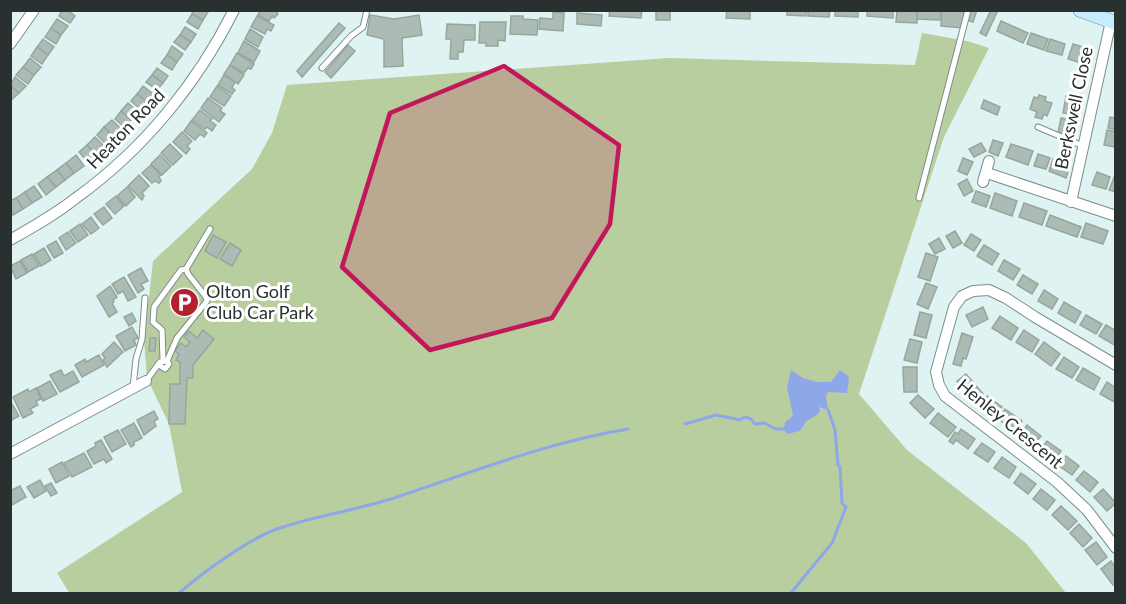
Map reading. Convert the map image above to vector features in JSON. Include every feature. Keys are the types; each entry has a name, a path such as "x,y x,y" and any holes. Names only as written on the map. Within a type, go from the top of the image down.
{"street":[{"path":"10,44 34,10"},
{"name":"Heaton Road","path":"10,240 76,199 127,156 188,86 234,10"},
{"path":"1080,10 1113,22"},
{"name":"Berkswell Close","path":"1071,202 1113,22"},
{"name":"Berkswell Close","path":"989,161 985,178 1116,216"},
{"name":"Henley Crescent","path":"1116,365 989,290 973,291 962,296 954,307 936,372 945,396 1057,482 1087,510 1116,548"},
{"path":"10,454 146,381"}],"lane":[{"path":"322,68 351,36 363,27 367,10"},
{"path":"920,198 968,10"},
{"path":"1038,127 1083,146"},
{"path":"163,362 162,330 153,322 154,307 181,270 186,269 210,229"},
{"path":"146,381 163,362 177,338 207,301 186,269"},
{"path":"132,389 136,359 142,339 145,298"},
{"path":"146,381 169,364 163,362"}],"highlighted area":[{"path":"504,66 619,145 610,224 552,318 430,350 342,267 390,113"}],"green space":[{"path":"922,33 967,41 989,48 944,137 859,394 907,450 1026,543 1066,593 70,594 57,573 182,492 169,424 147,378 144,341 153,261 252,169 272,133 287,85 669,58 915,65"}],"water":[{"path":"791,370 803,378 817,382 831,382 840,370 849,377 847,393 828,392 826,396 828,410 819,407 820,411 817,415 806,421 800,431 787,434 784,429 785,422 793,416 787,387"}],"building":[{"path":"62,10 67,10 75,16 70,23 59,16"},
{"path":"194,10 208,12 203,20 192,14"},
{"path":"260,10 276,10 278,14 274,18 272,16 269,21 258,15"},
{"path":"610,10 642,10 641,18 609,16"},
{"path":"656,10 670,10 670,20 656,20"},
{"path":"727,10 750,10 750,19 726,18"},
{"path":"787,10 806,10 806,16 787,15"},
{"path":"808,10 830,10 829,17 808,16"},
{"path":"835,10 858,10 858,17 835,16"},
{"path":"867,10 893,10 893,18 867,16"},
{"path":"897,10 917,10 917,23 896,22"},
{"path":"917,10 940,10 940,20 917,19"},
{"path":"942,10 964,10 963,28 941,26"},
{"path":"969,10 977,10 973,22 967,20"},
{"path":"991,10 998,10 986,36 980,33"},
{"path":"553,12 564,13 563,31 539,29 540,18 553,19"},
{"path":"577,13 602,15 601,26 577,24"},
{"path":"192,14 203,20 198,29 187,22"},
{"path":"370,15 394,19 419,15 422,35 402,38 403,66 384,67 384,39 367,35"},
{"path":"257,16 274,25 271,31 267,29 265,34 251,27"},
{"path":"511,16 538,20 537,35 510,34"},
{"path":"57,19 68,26 61,35 51,28"},
{"path":"1001,21 1028,33 1023,43 997,31"},
{"path":"480,22 506,22 505,41 498,40 498,46 486,46 486,43 479,43"},
{"path":"339,23 345,28 302,77 297,71"},
{"path":"447,24 475,25 475,40 464,40 463,52 458,52 458,59 450,59 451,39 446,39"},
{"path":"185,27 196,34 191,42 180,35"},
{"path":"51,28 61,35 56,44 45,37"},
{"path":"250,29 263,37 258,47 245,39"},
{"path":"1031,33 1048,39 1044,50 1027,44"},
{"path":"180,35 191,42 185,50 174,42"},
{"path":"43,39 54,47 48,55 37,47"},
{"path":"1050,39 1065,44 1062,55 1046,51"},
{"path":"244,41 260,51 254,62 238,53"},
{"path":"1073,44 1089,49 1085,64 1068,59"},
{"path":"348,45 355,51 331,78 325,72"},
{"path":"172,46 183,54 177,62 167,55"},
{"path":"37,47 48,55 42,64 31,56"},
{"path":"237,53 254,64 251,69 248,68 244,73 230,65"},
{"path":"167,55 177,62 172,70 161,63"},
{"path":"30,58 41,67 34,75 23,67"},
{"path":"230,65 244,75 238,84 224,74"},
{"path":"23,67 34,75 28,84 16,75"},
{"path":"157,68 168,76 163,83 152,75"},
{"path":"152,75 163,83 157,90 146,82"},
{"path":"224,75 235,82 232,88 235,90 232,94 218,85"},
{"path":"15,77 26,86 19,93 10,86"},
{"path":"10,86 19,93 10,101"},
{"path":"143,86 153,94 147,102 137,94"},
{"path":"217,86 231,96 224,106 210,97"},
{"path":"137,94 147,102 140,109 131,101"},
{"path":"1039,95 1046,97 1045,101 1052,103 1047,116 1044,114 1042,119 1035,117 1037,112 1030,109 1034,97 1038,98"},
{"path":"1066,96 1077,98 1074,115 1063,113"},
{"path":"208,98 222,108 220,111 225,114 219,122 201,108"},
{"path":"984,100 1000,107 997,115 981,108"},
{"path":"128,103 138,112 131,120 121,111"},
{"path":"200,110 216,125 212,131 192,120"},
{"path":"121,111 131,120 125,128 115,119"},
{"path":"1110,117 1116,118 1116,130 1108,128"},
{"path":"1061,118 1074,120 1071,136 1058,133"},
{"path":"112,120 121,129 113,137 104,127"},
{"path":"191,121 207,133 204,137 200,134 195,140 184,131"},
{"path":"104,127 113,137 106,144 97,135"},
{"path":"1107,130 1116,132 1115,147 1104,145"},
{"path":"182,132 192,141 187,146 190,149 186,154 173,142"},
{"path":"95,137 104,146 95,154 87,145"},
{"path":"993,140 1003,143 998,156 989,152"},
{"path":"981,143 986,151 974,157 969,149"},
{"path":"170,144 182,156 173,165 161,153"},
{"path":"1011,144 1033,151 1028,165 1006,157"},
{"path":"87,145 95,154 87,161 79,152"},
{"path":"1038,154 1050,158 1046,169 1034,166"},
{"path":"76,155 84,166 74,173 66,163"},
{"path":"160,155 171,166 162,175 151,164"},
{"path":"963,158 973,162 967,175 958,171"},
{"path":"1053,159 1070,165 1066,178 1049,171"},
{"path":"66,163 74,173 65,180 57,170"},
{"path":"151,165 161,175 159,183 155,181 152,183 142,173"},
{"path":"57,170 65,180 56,187 47,177"},
{"path":"1097,172 1110,177 1106,189 1092,185"},
{"path":"139,175 149,186 142,193 144,196 142,200 128,186"},
{"path":"1116,175 1116,192 1109,190"},
{"path":"47,177 56,187 46,195 38,184"},
{"path":"967,179 973,191 964,196 958,184"},
{"path":"34,186 42,197 32,203 25,192"},
{"path":"127,187 135,197 126,206 117,196"},
{"path":"976,191 990,196 986,207 972,202"},
{"path":"25,192 32,203 23,209 16,198"},
{"path":"995,193 1017,201 1012,216 990,208"},
{"path":"116,196 124,206 115,214 106,204"},
{"path":"16,198 23,209 13,215 10,211 10,201"},
{"path":"1024,203 1047,211 1042,225 1019,217"},
{"path":"104,207 112,218 103,225 94,214"},
{"path":"1050,215 1081,227 1077,237 1046,226"},
{"path":"91,217 99,228 91,234 82,224"},
{"path":"1086,223 1108,231 1103,244 1081,237"},
{"path":"80,224 88,235 78,242 70,231"},
{"path":"955,231 962,243 953,248 946,236"},
{"path":"68,232 76,243 66,250 59,238"},
{"path":"971,234 981,240 974,251 964,245"},
{"path":"213,235 226,242 217,258 205,251"},
{"path":"939,238 945,249 935,254 929,244"},
{"path":"56,241 63,253 54,258 47,246"},
{"path":"230,243 241,250 232,266 220,259"},
{"path":"984,245 999,254 992,265 977,256"},
{"path":"44,248 51,260 41,266 34,254"},
{"path":"926,253 938,257 930,281 918,277"},
{"path":"32,254 39,266 28,272 21,260"},
{"path":"1004,260 1020,269 1013,280 998,271"},
{"path":"20,261 27,273 16,279 10,266"},
{"path":"141,268 148,281 141,284 144,289 138,293 128,275"},
{"path":"1023,275 1038,284 1032,294 1017,285"},
{"path":"124,277 136,297 128,301 123,291 118,294 112,284"},
{"path":"926,283 937,287 928,309 917,304"},
{"path":"110,286 117,297 112,303 117,312 109,317 97,296"},
{"path":"1044,290 1058,299 1052,309 1038,301"},
{"path":"1064,302 1081,312 1075,323 1058,313"},
{"path":"983,307 988,319 972,327 966,315"},
{"path":"920,312 932,315 926,338 914,335"},
{"path":"132,313 136,321 129,326 124,317"},
{"path":"1086,315 1102,324 1096,334 1080,325"},
{"path":"1000,316 1018,328 1011,340 992,328"},
{"path":"1106,325 1116,331 1116,346 1099,336"},
{"path":"132,327 138,338 134,340 136,345 125,351 116,336"},
{"path":"203,330 214,339 193,365 193,378 187,378 185,424 169,424 170,384 180,384 180,362 176,360 179,354 175,351 181,343 186,347 190,342 184,337 189,331 197,338"},
{"path":"1024,330 1039,340 1032,352 1016,342"},
{"path":"962,333 973,337 966,359 963,358 961,366 953,364"},
{"path":"150,338 156,338 155,351 149,351"},
{"path":"910,339 922,342 917,363 904,360"},
{"path":"114,342 123,352 107,367 102,354"},
{"path":"1044,342 1060,354 1051,366 1035,354"},
{"path":"99,355 104,365 82,377 75,365"},
{"path":"1064,357 1079,367 1072,378 1056,369"},
{"path":"903,367 917,367 917,392 904,392"},
{"path":"1083,368 1100,378 1094,390 1076,380"},
{"path":"61,370 64,376 73,371 79,382 60,392 50,375"},
{"path":"966,374 983,394 974,401 957,381"},
{"path":"50,381 57,394 43,401 37,388"},
{"path":"1107,382 1116,388 1116,403 1100,394"},
{"path":"36,388 41,399 36,401 38,405 30,409 33,413 23,418 13,397 28,389 29,392"},
{"path":"918,395 934,409 925,418 910,403"},
{"path":"987,396 1002,407 995,416 980,405"},
{"path":"12,404 19,416 10,421 10,405"},
{"path":"1005,409 1022,421 1015,431 998,419"},
{"path":"154,411 158,419 154,421 156,426 144,435 137,420"},
{"path":"938,413 956,427 948,437 930,423"},
{"path":"134,423 142,438 134,442 131,447 121,430"},
{"path":"1027,425 1041,436 1033,445 1020,435"},
{"path":"961,429 975,439 968,449 956,440 953,444 949,441 955,432 958,434"},
{"path":"118,430 126,444 112,452 104,437"},
{"path":"101,440 112,459 106,463 104,459 94,464 87,451"},
{"path":"1047,441 1061,451 1053,461 1040,450"},
{"path":"982,443 995,452 988,462 974,453"},
{"path":"84,453 92,467 72,477 64,463"},
{"path":"1066,456 1079,466 1072,475 1058,465"},
{"path":"1002,457 1016,467 1009,478 994,468"},
{"path":"62,462 69,476 56,483 49,469"},
{"path":"1084,471 1098,482 1090,492 1076,480"},
{"path":"1021,473 1036,484 1028,494 1014,483"},
{"path":"40,480 46,491 34,498 27,487"},
{"path":"51,483 57,493 51,496 45,486"},
{"path":"20,486 26,497 12,505 10,491"},
{"path":"1041,489 1055,500 1047,510 1033,499"},
{"path":"1103,489 1116,503 1107,511 1094,497"},
{"path":"1061,506 1077,521 1068,530 1052,515"},
{"path":"1079,524 1092,538 1083,547 1070,533"},
{"path":"1096,542 1107,557 1097,565 1085,550"},
{"path":"1111,561 1116,568 1116,583 1113,585 1101,569"}],"waterway":[{"path":"790,594 832,543 846,507 842,503 835,430 828,410"},
{"path":"685,424 716,415 740,420 745,417 751,419 755,424 765,423 775,429 784,429"},
{"path":"178,594 225,558 277,529 385,501 541,449 628,429"}],"place":[{"name":"Olton Golf Club Car Park","path":"185,302"}]}
